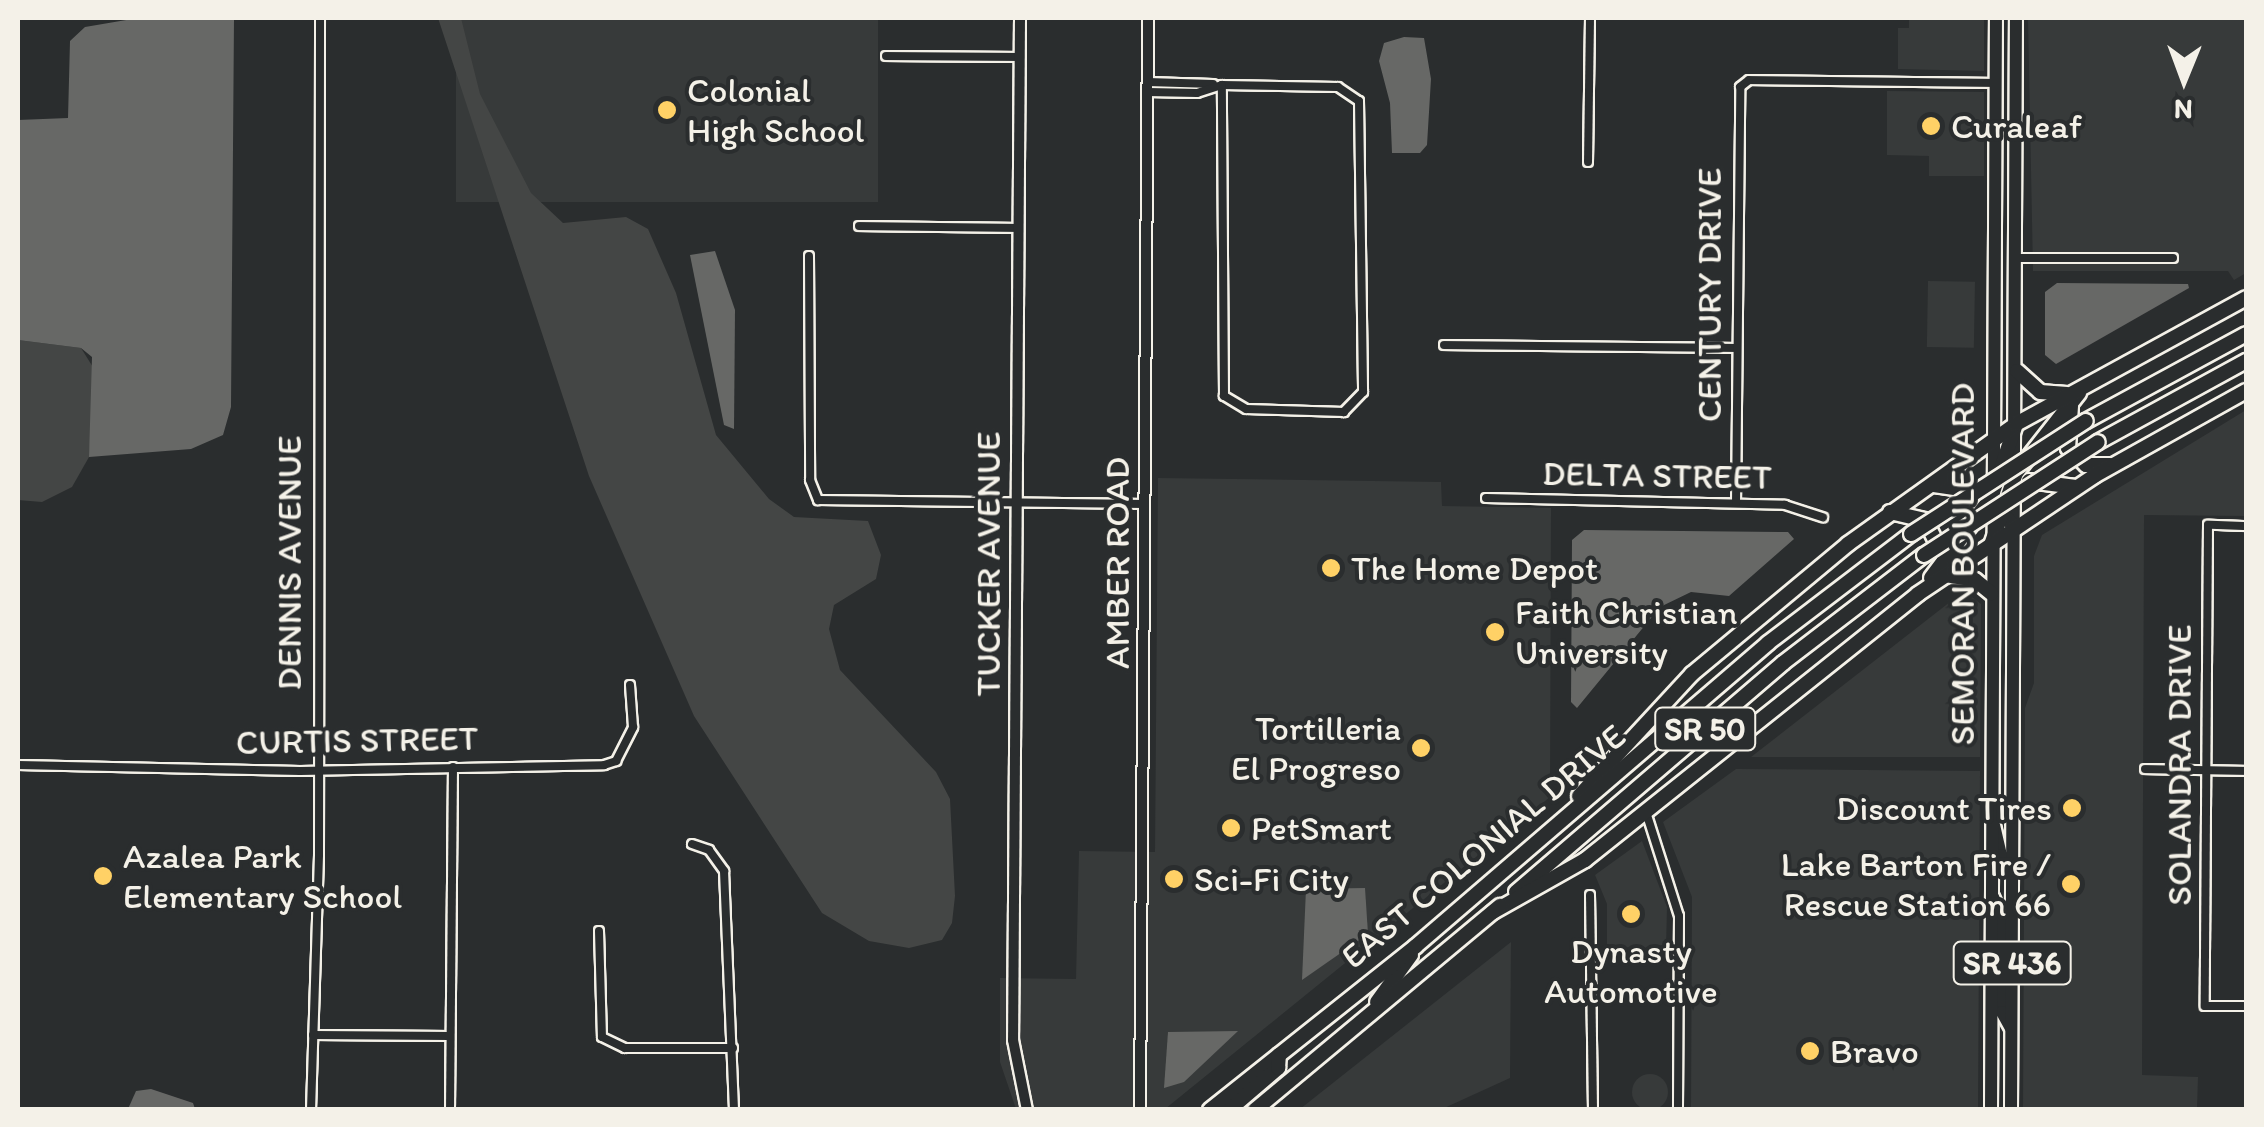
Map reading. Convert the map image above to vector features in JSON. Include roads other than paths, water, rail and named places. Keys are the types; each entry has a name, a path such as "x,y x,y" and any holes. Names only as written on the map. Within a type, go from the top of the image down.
{"highway":[{"path":"1549,830 1692,674 1890,512 2016,424 2070,397 2093,378 2246,298"},
{"name":"EAST COLONIAL DRIVE","path":"1210,1110 1416,946 1768,643 1911,534 2086,420 2246,334"},
{"name":"EAST COLONIAL DRIVE","path":"1255,1110 1355,1030 1783,663 1924,555 2098,442 2246,361"},
{"path":"2017,371 2040,392 2070,397"},
{"path":"1943,570 1991,545 2114,464 2246,391"},
{"path":"2070,397 2068,448 2086,464 2114,464"},
{"path":"1493,912 1585,860 1918,594 1943,570 1997,503 2070,397"},
{"path":"1991,545 2004,460 2016,424"},
{"path":"1991,441 2016,473 2048,488 2079,486"},
{"path":"1922,490 1949,482 1997,503 2016,528"},
{"path":"1890,512 1925,520 1940,541 1943,570"},
{"path":"1943,570 1975,580 1990,593"},
{"path":"1355,1030 1416,946"},
{"path":"1229,1110 1278,1068 1279,1055"}],"main road":[{"name":"SEMORAN BOULEVARD","path":"1996,18 1991,441 1997,503"},
{"name":"SEMORAN BOULEVARD","path":"2012,1110 2016,18"},
{"name":"SEMORAN BOULEVARD","path":"1991,545 1992,1110"},
{"path":"1992,818 2002,855 2013,868"},
{"path":"1990,893 2002,917 2002,1012 2012,1030"}],"street":[{"name":"DENNIS AVENUE","path":"312,1110 320,18"},
{"name":"TUCKER AVENUE","path":"1020,18 1012,1040 1028,1110"},
{"name":"AMBER ROAD","path":"1140,1110 1148,18"},
{"path":"1588,162 1590,18"},
{"path":"886,56 1020,58"},
{"name":"CENTURY DRIVE","path":"1736,503 1740,87 1749,80 1995,82"},
{"path":"1148,87 1222,84 1338,86 1359,101 1363,392 1344,412 1246,409 1224,396 1228,340 1219,198 1222,84"},
{"path":"859,226 1018,228"},
{"path":"809,256 810,480 818,500 1145,504"},
{"path":"2016,258 2172,258"},
{"path":"1444,345 1736,348"},
{"name":"DELTA STREET","path":"1486,498 1736,503 1800,507 1823,517"},
{"name":"SOLANDRA DRIVE","path":"2246,526 2208,525 2205,1006 2246,1006"},
{"name":"CURTIS STREET","path":"18,765 572,768 616,761 634,728 630,685"},
{"path":"450,1110 452,767"},
{"path":"2146,770 2246,771"},
{"path":"1646,812 1679,916 1678,1110"},
{"path":"692,844 709,850 724,871 734,1110"},
{"path":"1590,895 1593,1110"},
{"path":"599,932 602,1038 625,1048 733,1048"},
{"path":"313,1035 450,1036"}],"place":[{"name":"Colonial High School","path":"667,110"},
{"name":"Curaleaf","path":"1931,126"},
{"name":"The Home Depot","path":"1331,568"},
{"name":"Faith Christian University","path":"1495,632"},
{"name":"Tortilleria El Progreso","path":"1421,748"},
{"name":"Discount Tires","path":"2072,808"},
{"name":"PetSmart","path":"1231,828"},
{"name":"Azalea Park Elementary School","path":"103,876"},
{"name":"Sci-Fi City","path":"1174,879"},
{"name":"Lake Barton Fire / Rescue Station 66","path":"2071,884"},
{"name":"Dynasty Automotive","path":"1631,914"},
{"name":"Bravo","path":"1810,1051"}]}
